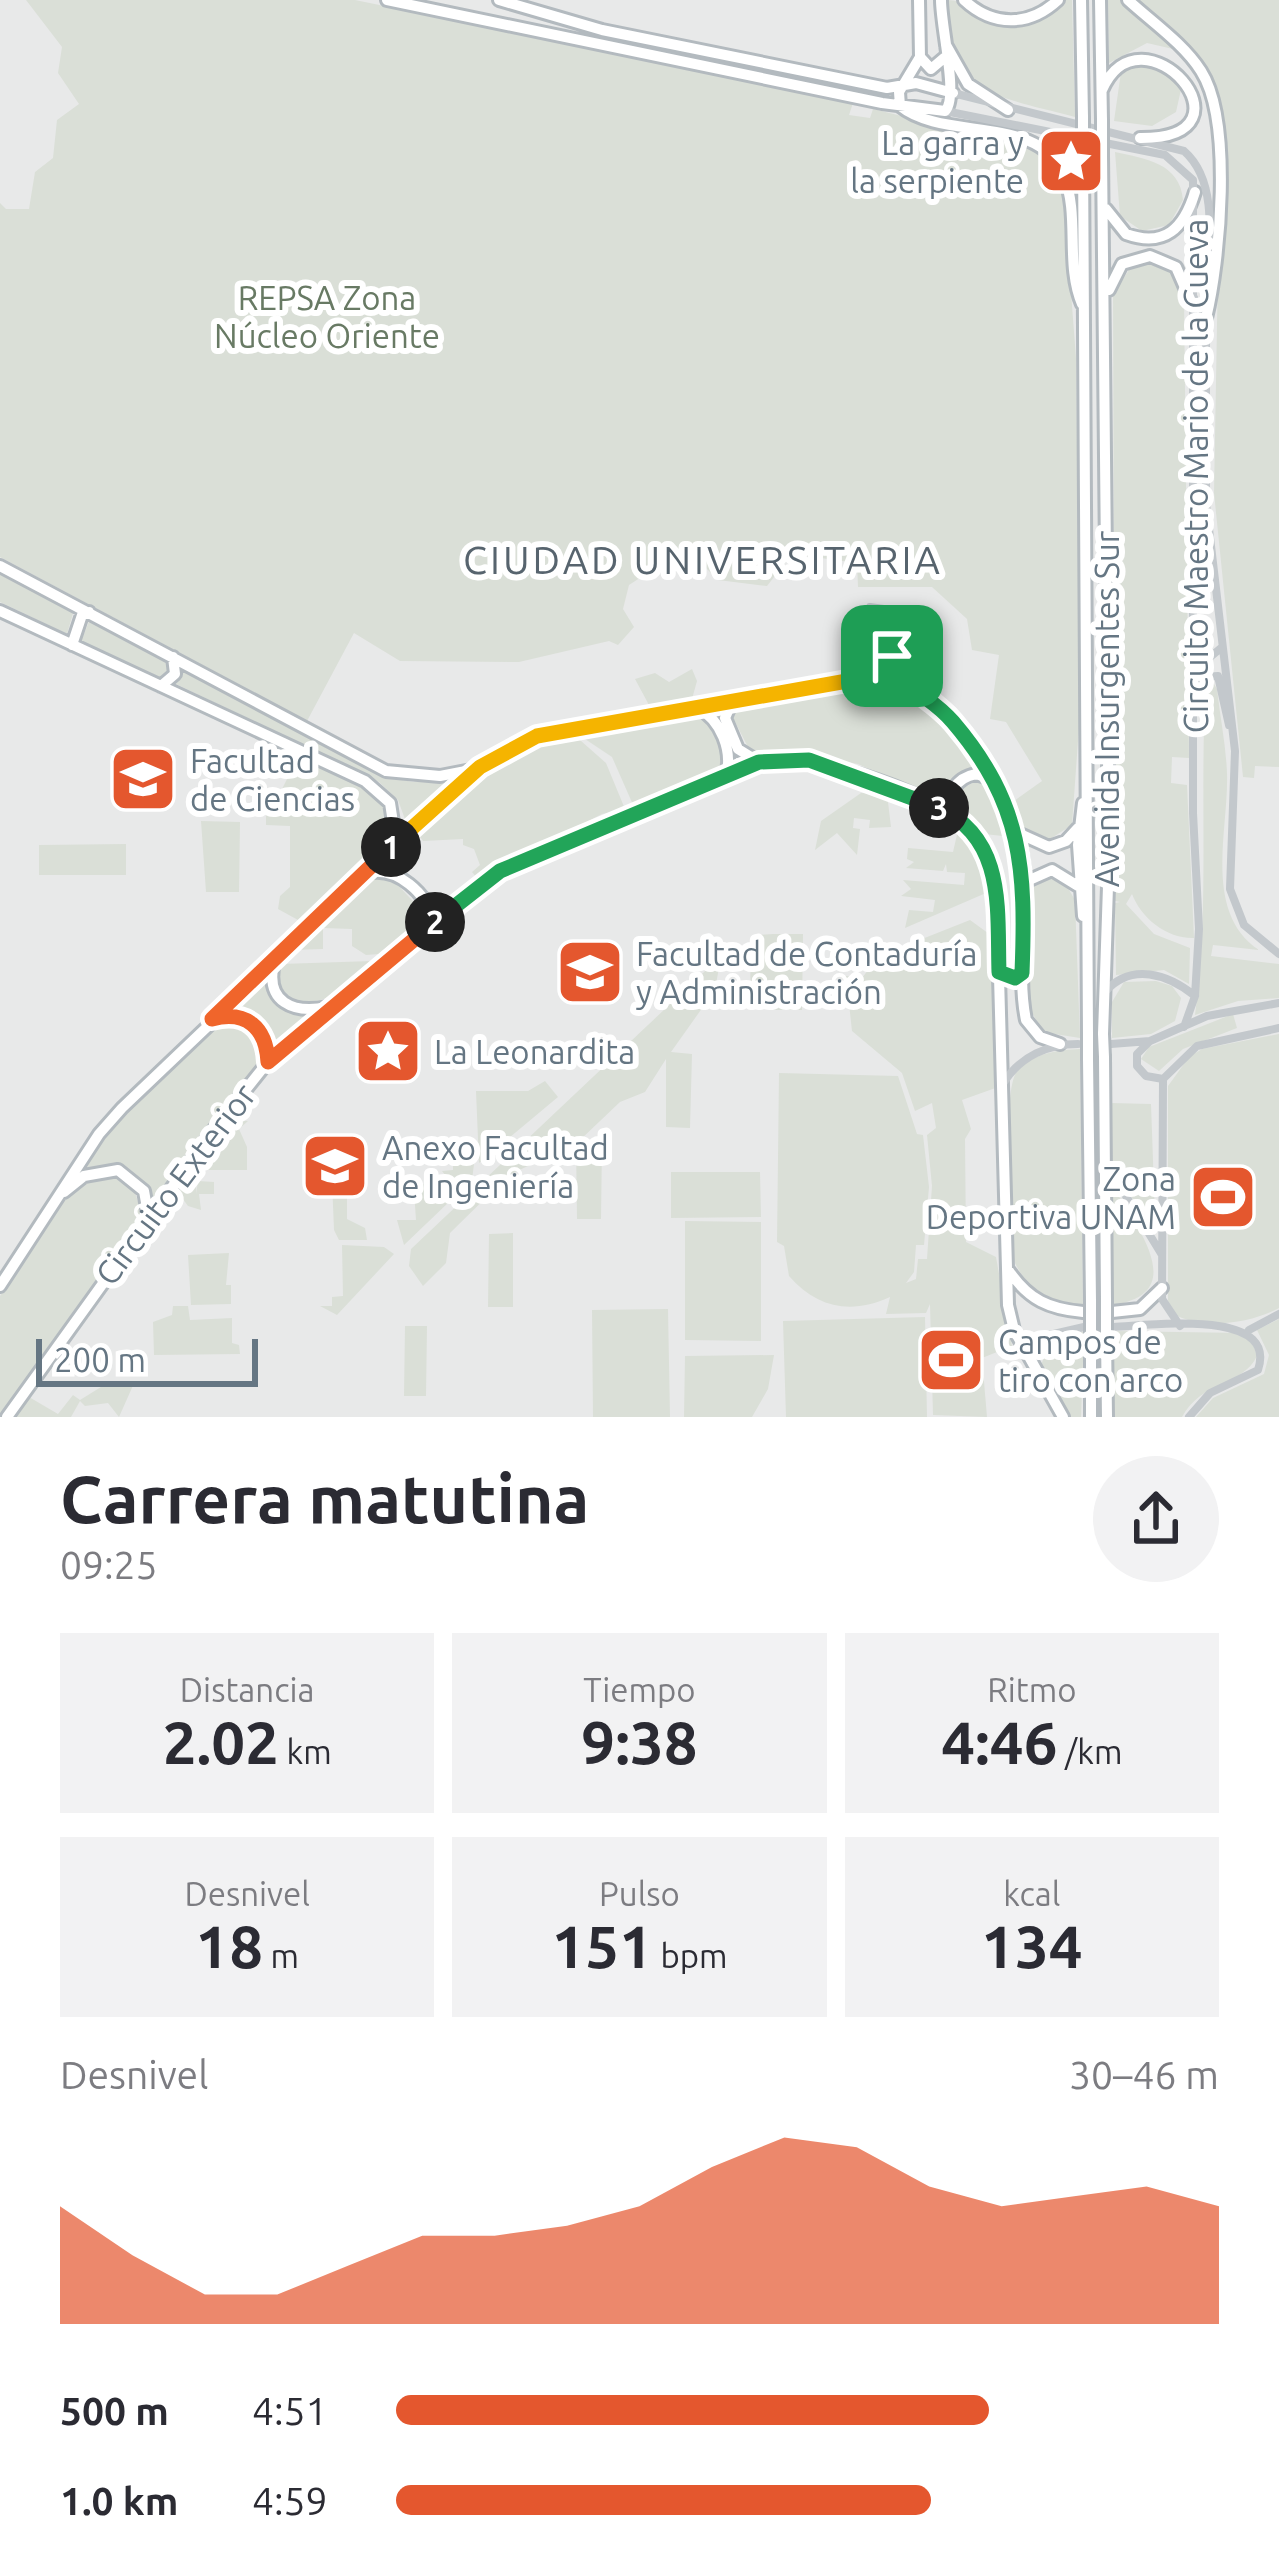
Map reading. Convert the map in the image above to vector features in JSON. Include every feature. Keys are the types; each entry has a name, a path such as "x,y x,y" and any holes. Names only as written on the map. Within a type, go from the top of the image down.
{"street":[{"name":"Circuito Maestro Mario de la Cueva","path":"387,0 900,106 1165,155 1182,164 1195,192 1190,299 1195,996 1184,1027"},
{"name":"Circuito Maestro Mario de la Cueva","path":"500,0 602,30 887,88 916,83 1184,151 1204,179 1206,503 1233,731 1232,898 1250,932 1279,954"},
{"path":"919,0 920,57 902,86 900,106 917,116 1029,141 1051,156 1067,184 1074,277 1085,311"},
{"path":"941,0 944,58 953,93 945,111"},
{"path":"964,0 984,15 1012,21 1040,14 1058,0"},
{"name":"Avenida Insurgentes Sur","path":"1081,0 1090,1415"},
{"name":"Avenida Insurgentes Sur","path":"1100,0 1109,857 1103,1057 1110,1332 1107,1417"},
{"path":"1128,0 1194,61 1215,106 1215,267 1206,318"},
{"path":"490,21 506,16 513,5"},
{"path":"941,34 968,84 1008,110"},
{"path":"1102,90 1113,67 1135,52 1163,52 1182,64 1194,90 1190,116 1168,134 1140,138"},
{"path":"920,57 932,69 944,58"},
{"path":"1103,193 1118,228 1146,239 1163,238 1180,226 1195,192"},
{"path":"1103,329 1110,281 1122,265 1136,257 1172,263 1190,299"},
{"path":"0,566 386,771 440,776 480,767"},
{"path":"870,607 897,611 892,656 904,687"},
{"path":"0,611 365,781 390,803 396,842"},
{"path":"72,645 82,615 89,612"},
{"path":"1195,644 1199,654 1209,658 1223,643"},
{"path":"864,678 892,656"},
{"path":"161,686 175,674 173,657"},
{"path":"1195,735 1201,680 1209,674 1220,680 1223,711 1233,731"},
{"path":"0,1286 99,1134 396,842 480,767 537,736 864,678 904,687 953,722 994,781 1017,832 1024,882 1026,1020 1044,1040 1078,1044"},
{"path":"733,699 725,718 738,749 759,762"},
{"path":"695,706 712,716 728,751 726,776"},
{"name":"Circuito Exterior","path":"7,1417 268,1062 500,871 759,762 793,758 827,765 953,814"},
{"path":"1088,770 1079,825 1088,955"},
{"path":"994,781 981,775 962,779 950,797 953,814 986,849 998,908 1008,1268 1014,1330 1064,1417"},
{"path":"1017,832 1049,847 1066,842 1079,825"},
{"path":"1024,882 1052,870 1069,876 1080,890"},
{"path":"364,874 386,871 398,876 424,901 434,922"},
{"path":"998,908 1012,917 1024,909"},
{"path":"275,960 273,987 286,1006 303,1010 336,1004"},
{"path":"999,972 1006,977 1022,973"},
{"path":"1104,993 1113,982 1143,973 1163,976 1195,996"},
{"path":"1163,1079 1146,1076 1137,1066 1137,1054 1150,1041 1232,1009 1279,1004"},
{"path":"1232,1009 1241,1019 1237,1034"},
{"path":"212,1019 236,1015 251,1022 265,1038 268,1062"},
{"path":"1180,1326 1165,1310 1162,1288 1163,1079 1190,1050 1237,1034 1279,1028"},
{"path":"1107,1039 1150,1041"},
{"path":"1004,1083 1021,1062 1060,1044"},
{"path":"1104,1160 1162,1256"},
{"path":"49,1208 84,1176 118,1170 144,1191 149,1219"},
{"path":"1008,1268 1035,1300 1083,1312"},
{"path":"1109,1306 1139,1309 1162,1288"},
{"path":"1110,1332 1180,1326 1249,1330 1279,1314"},
{"path":"1189,1417 1210,1393 1258,1370 1262,1347 1249,1330"},
{"path":"1032,1364 1045,1336 1088,1332"}],"shaded area":[{"path":"0,0 1279,0 1279,1417 0,1417"}],"green space":[{"name":"REPSA Zona Núcleo Oriente","path":"26,0 355,0 840,99 853,103 849,115 870,118 873,109 1029,147 1046,157 1063,188 1076,358 1080,713 1072,825 1050,839 1024,828 1014,801 1042,781 1006,722 990,719 999,655 972,650 967,619 932,587 858,587 857,563 792,554 767,586 718,580 686,548 629,585 623,609 634,627 618,645 609,641 519,662 400,661 354,633 307,721 0,557 0,203 6,209 29,209 35,172 53,158 57,120 79,104 58,73 62,47"},
{"path":"948,0 1003,27 1025,24 1063,0 1072,0 1075,117 982,87 957,56"},
{"path":"1108,0 1123,0 1173,49 1147,43 1109,63"},
{"path":"1136,0 1279,0 1279,767 1255,766 1254,778 1243,777 1214,493 1221,101 1198,54"},
{"path":"1152,59 1182,85 1176,112 1152,126 1114,121 1121,72"},
{"path":"1115,152 1160,165 1175,178 1183,200 1169,225 1142,231 1120,216"},
{"path":"1149,260 1180,277 1184,296 1189,758 1172,757 1171,783 1187,785 1194,938 1174,935 1156,925 1132,894 1126,904 1154,934 1190,948 1189,984 1164,970 1116,975 1115,903 1120,902 1115,901 1116,842 1124,849 1115,838 1113,295 1132,265"},
{"path":"0,573 74,610 67,634 0,602"},
{"path":"90,619 169,662 170,672 162,679 81,641"},
{"path":"180,668 382,776 413,782 450,780 406,822 398,800 379,782 176,684"},
{"path":"692,669 697,681 692,699 649,705 635,679 655,673 669,682"},
{"path":"1211,679 1217,689 1226,762 1224,892 1241,934 1259,950 1213,945 1211,956 1279,964 1279,998 1238,1001 1195,1015 1202,933 1206,682"},
{"path":"847,685 889,689 907,697 953,736 979,769 953,779 943,803 858,764 801,753 750,751 732,716 741,702"},
{"path":"696,714 716,738 721,768 634,807 612,757 582,737"},
{"path":"572,733 606,763 625,809 602,814 477,878 472,872 480,865 474,849 463,845 463,839 423,841 418,834 494,765"},
{"path":"298,757 379,800 392,826 386,842 308,917 298,920 278,909 280,896 290,887 290,826 266,825 266,804 274,805"},
{"path":"978,780 997,798 1012,837 984,834 956,810 956,792"},
{"path":"861,793 887,794 891,827 869,828 870,820 854,818 853,828 860,829 857,855 837,833 815,850 821,821"},
{"path":"201,821 240,822 239,892 206,892"},
{"path":"959,826 982,856 986,893 905,928 909,910 933,912 935,900 901,896 911,889 903,880 964,885 965,873 947,872 946,864 943,871 906,868 914,862 907,859 908,848 953,852"},
{"path":"126,844 126,875 39,875 39,845"},
{"path":"377,874 394,881 426,915 379,954 366,955 352,946 352,929 323,928 323,949 292,950"},
{"path":"1053,877 1065,883 1075,900 1080,1038 1042,1032 1028,1004 1030,892 1037,880"},
{"path":"970,920 992,936 1001,1086 962,1100 971,1129 965,1139 966,1242 996,1257 1012,1346 982,1358 987,1417 933,1415 930,1304 926,1313 886,1314 890,1297 848,1307 823,1301 789,1276 784,1246 777,1242 779,1073 898,1076 917,1134 923,1135 929,1187 924,1245 916,1245 914,1272 906,1283 916,1279 918,1259 927,1259 932,1186 927,1135 936,1128 932,1103 915,1111 902,1073 852,1031 846,976 862,978 885,957 915,954 917,941"},
{"path":"803,934 802,1010 772,1010 771,1003 756,1008 750,972 756,935"},
{"path":"721,956 715,990 671,1052 692,1054 690,1128 666,1127 666,1059 645,1092 620,1102 579,1141 602,1143 601,1219 577,1219 576,1143 509,1175 450,1233 446,1263 423,1286 409,1266 411,1249"},
{"path":"372,961 346,987 311,1002 287,998 277,979 281,964"},
{"path":"266,974 278,1004 291,1011 322,1012 281,1038 272,1054 258,1024 228,1010"},
{"path":"1156,981 1172,986 1181,998 1175,1021 1151,1034 1112,1038 1112,1002 1124,982"},
{"path":"1233,1014 1237,1028 1183,1049 1159,1071 1141,1059 1149,1047"},
{"path":"227,1020 253,1032 262,1059 153,1206 134,1175 104,1168 78,1172 132,1104 216,1024"},
{"name":"Zona Deportiva UNAM","path":"1279,1034 1279,1308 1226,1323 1184,1319 1172,1313 1168,1301 1168,1086 1189,1057 1202,1049"},
{"path":"1080,1049 1083,1307 1040,1294 1013,1259 1009,1159 1010,1103 1018,1070 1039,1056"},
{"path":"545,1081 558,1097 479,1163 476,1091 528,1091"},
{"path":"1111,1103 1151,1104 1155,1217 1142,1215 1109,1158"},
{"path":"227,1120 248,1121 239,1129 247,1147 247,1170 197,1170 196,1194 198,1181 214,1182 214,1194 199,1194 201,1210 188,1206 177,1191"},
{"path":"331,1156 347,1156 347,1191 342,1192 347,1192 347,1219 365,1228 367,1240 339,1240 334,1230"},
{"path":"453,1161 474,1164 472,1180 404,1245 397,1220 416,1220 414,1191 432,1178 450,1181 442,1171 453,1170"},
{"path":"671,1172 760,1172 761,1217 671,1218"},
{"path":"116,1176 133,1186 143,1218 0,1417 0,1296 68,1194 94,1178"},
{"path":"1112,1185 1143,1237 1153,1272 1149,1287 1137,1298 1113,1305"},
{"path":"685,1221 761,1222 761,1341 685,1340"},
{"path":"513,1233 513,1307 488,1307 489,1234"},
{"path":"342,1245 384,1247 394,1254 337,1315 320,1306 332,1306 332,1297 343,1296"},
{"path":"229,1253 226,1285 231,1285 231,1304 191,1305 188,1255"},
{"path":"173,1306 188,1306 190,1320 232,1318 232,1343 239,1345 240,1354 154,1355 153,1322 172,1315"},
{"path":"668,1309 670,1417 593,1417 592,1310"},
{"path":"925,1317 927,1417 786,1417 783,1321"},
{"path":"1279,1319 1279,1417 1196,1417 1213,1398 1264,1374 1269,1355 1257,1330"},
{"path":"405,1326 427,1326 426,1396 404,1396"},
{"path":"1112,1331 1243,1333 1251,1337 1257,1356 1242,1373 1200,1396 1182,1417 1113,1417"},
{"path":"1067,1332 1084,1332 1081,1417 1070,1417 1041,1366 1049,1341"},
{"path":"774,1355 768,1389 752,1417 684,1417 685,1356"},
{"path":"135,1381 119,1417 108,1403 85,1406 80,1401 71,1417 15,1417 29,1397 58,1414 73,1395 80,1400 109,1382"}],"place":[{"name":"La garra y la serpiente","path":"1071,161"},
{"name":"Facultad de Ciencias","path":"143,779"},
{"name":"Facultad de Contaduría y Administración","path":"590,972"},
{"name":"La Leonardita","path":"388,1051"},
{"name":"Anexo Facultad de Ingeniería","path":"335,1166"},
{"name":"Zona Deportiva UNAM","path":"1223,1197"},
{"name":"Campos de tiro con arco","path":"951,1360"}],"district":[{"name":"CIUDAD UNIVERSITARIA","path":"703,559"}],"route":[{"path":"892,656 904,687 953,722 1008,807 1024,871 1022,973 1015,978 999,972 995,881 986,849 971,830 953,814 844,770 809,760 773,759 500,871 268,1062 265,1038 251,1022 236,1015 212,1019 458,784 505,751 576,726 864,678 892,656"}]}
